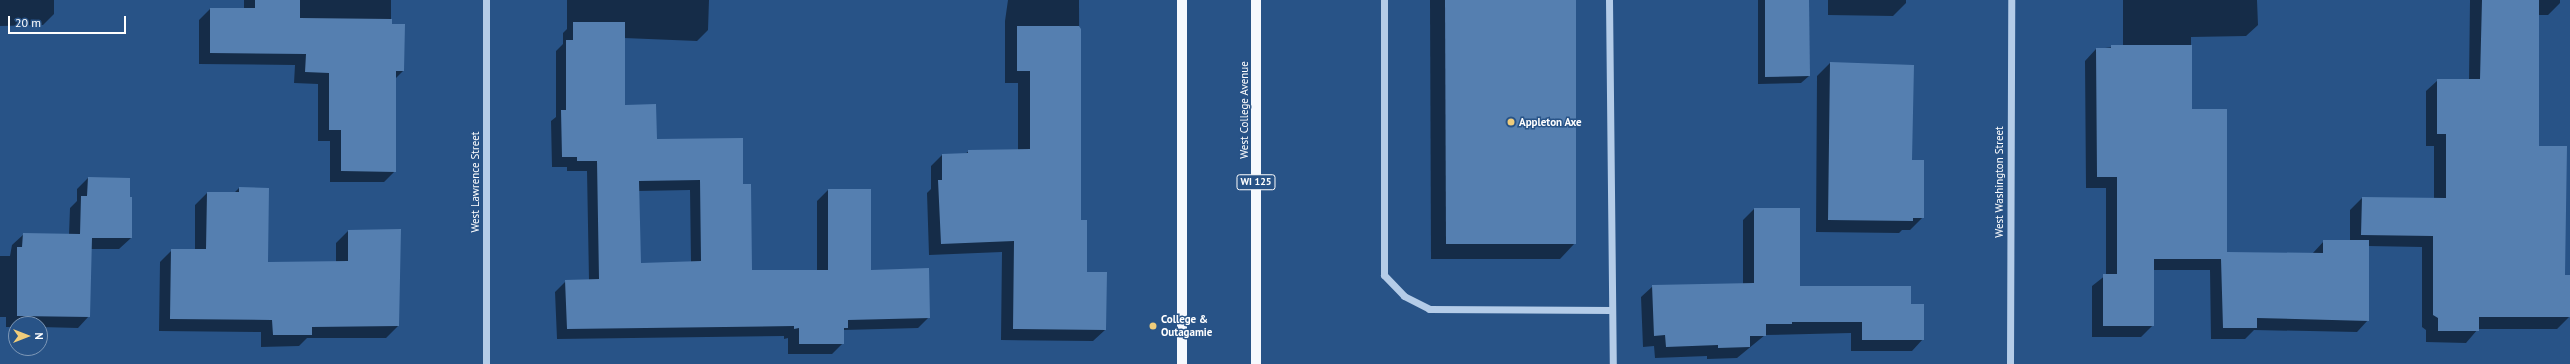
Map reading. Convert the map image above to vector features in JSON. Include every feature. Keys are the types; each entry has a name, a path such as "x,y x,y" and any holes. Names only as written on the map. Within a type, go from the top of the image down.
{"main road":[{"path":"1182,0 1182,364"},
{"name":"West College Avenue","path":"1256,0 1256,364"}],"street":[{"name":"West Lawrence Street","path":"486,0 486,364"},
{"path":"1384,0 1384,275 1404,296 1429,309 1612,310"},
{"path":"1609,0 1613,364"},
{"name":"West Washington Street","path":"2010,364 2011,0"}],"building":[{"path":"255,0 300,0 300,18 392,19 392,24 405,24 404,71 396,71 396,172 341,171 341,130 329,130 329,73 305,72 306,54 210,53 210,8 255,8"},
{"name":"Appleton Axe","path":"1445,0 1576,0 1576,244 1446,244"},
{"path":"1765,0 1809,0 1810,76 1765,77"},
{"path":"2482,0 2539,0 2539,146 2567,146 2565,275 2570,275 2570,317 2479,317 2479,331 2438,331 2438,318 2433,315 2433,236 2361,235 2362,197 2446,198 2446,134 2437,134 2437,79 2480,79"},
{"path":"573,22 625,22 625,105 656,104 657,139 743,138 743,184 751,184 752,270 828,270 828,189 871,189 871,270 929,268 930,318 848,320 848,328 844,328 844,344 799,344 799,328 794,329 794,326 567,329 565,280 599,279 597,161 577,161 577,157 562,157 561,110 566,110 566,40 573,40","holes":["700,180 701,261 641,263 639,181"]},
{"path":"1017,26 1079,26 1081,29 1081,220 1087,220 1087,272 1107,272 1106,330 1013,329 1014,241 941,244 938,180 942,180 942,154 968,153 968,150 1030,149 1030,71 1017,71"},
{"path":"2111,45 2192,45 2192,109 2227,109 2227,252 2323,253 2323,240 2369,240 2369,321 2257,318 2257,328 2223,328 2221,259 2154,259 2154,326 2103,326 2103,274 2117,274 2117,177 2097,177 2096,48 2111,48"},
{"path":"1830,62 1914,65 1912,160 1924,160 1924,218 1913,218 1913,221 1828,220"},
{"path":"88,177 130,178 130,197 132,197 132,238 92,238 90,317 17,316 17,247 22,247 23,233 80,234 81,196 87,196"},
{"path":"239,187 269,188 268,262 348,261 348,230 401,229 399,326 312,327 312,335 273,335 272,320 170,319 171,249 206,249 207,192 239,192"},
{"path":"1754,208 1800,208 1800,286 1911,286 1911,304 1924,304 1924,340 1862,340 1862,322 1792,322 1792,324 1766,324 1766,336 1750,336 1750,347 1718,348 1718,345 1666,347 1665,335 1654,336 1652,285 1754,283"}],"place":[{"name":"Appleton Axe","path":"1511,122"},
{"name":"College & Outagamie","path":"1153,326"}]}
